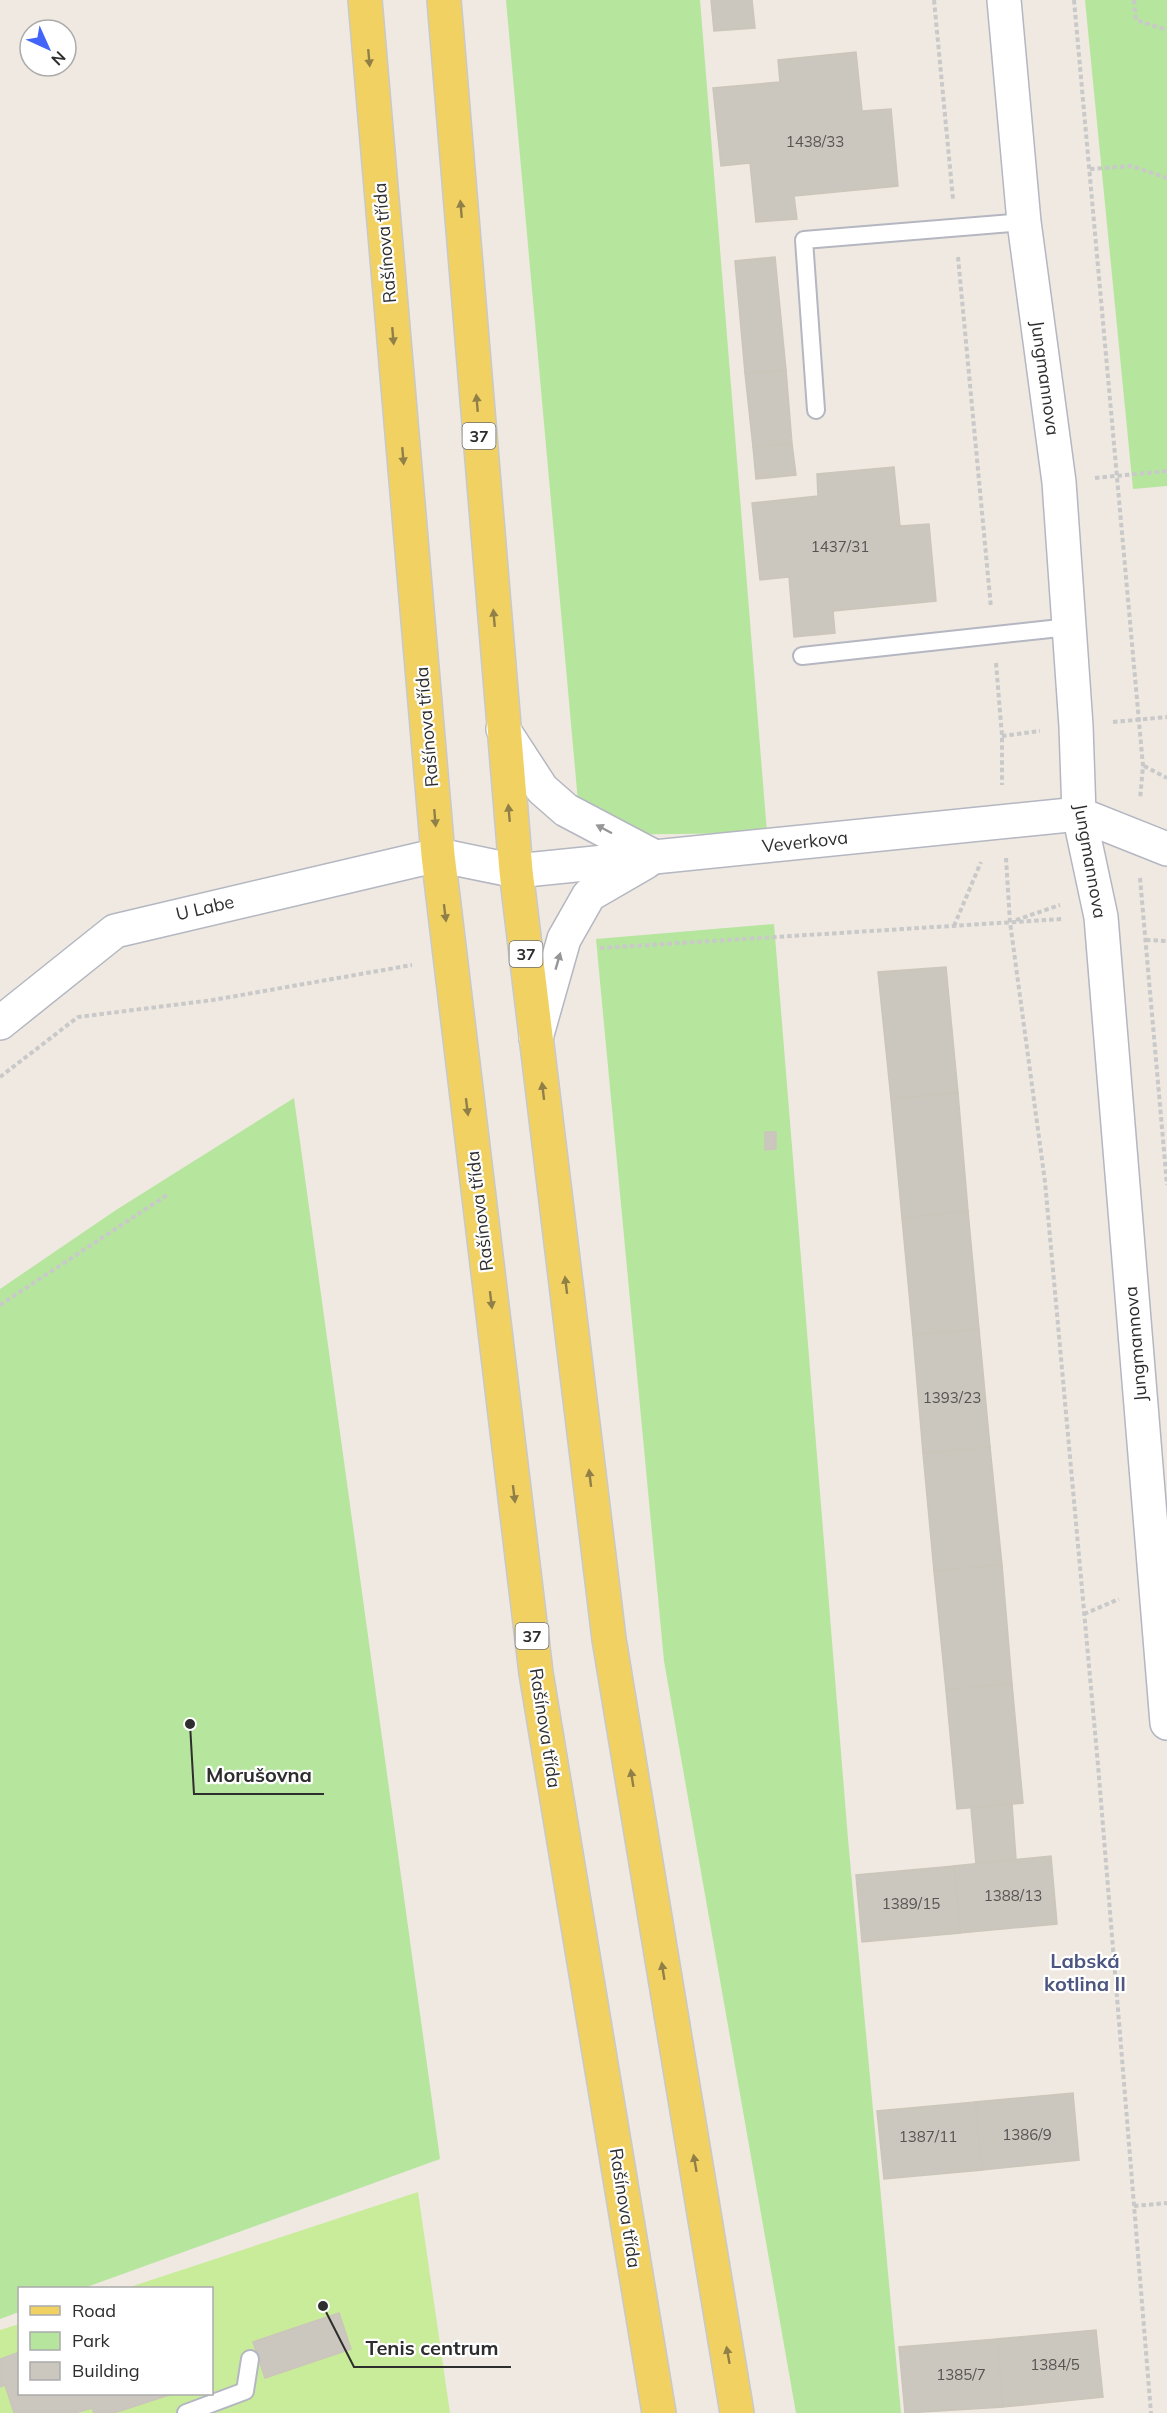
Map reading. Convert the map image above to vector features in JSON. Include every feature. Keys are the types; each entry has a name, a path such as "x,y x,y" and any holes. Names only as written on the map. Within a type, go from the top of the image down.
{"main road":[{"name":"Rašínova třída","path":"364,0 438,855 536,1673 659,2413"},
{"name":"37","path":"444,0 503,729 516,871 536,1038 609,1639 737,2413"}],"street":[{"name":"Jungmannova","path":"1004,0 1024,222 1059,482 1070,627 1078,814 1101,917 1167,1723"},
{"path":"503,729 542,789 566,810 655,857"},
{"name":"Veverkova","path":"438,855 516,871 1078,814 1167,849"},
{"name":"U Labe","path":"0,1023 115,931 438,855"},
{"path":"536,1038 564,939 589,895 655,857"}],"lane":[{"path":"816,410 804,240 1024,222"},
{"path":"802,657 1070,627"},
{"path":"186,2413 244,2391 250,2359"}],"path":[{"path":"934,0 1002,736 1003,822"},
{"path":"1074,0 1137,718 1167,717"},
{"path":"1134,0 1136,20 1167,30"},
{"path":"1090,169 1131,166 1167,178"},
{"path":"1059,482 1167,471"},
{"path":"1143,766 1167,778"},
{"path":"954,926 982,860"},
{"path":"1010,894 1010,922 1045,1182 1151,2413"},
{"path":"596,948 1101,917"},
{"path":"1146,940 1167,941"},
{"path":"0,1077 78,1017 213,1000 412,965"},
{"path":"1154,1036 1167,1185"},
{"path":"0,1305 167,1195"},
{"path":"1134,2206 1167,2203"}],"green space":[{"path":"506,0 700,0 767,833 581,835"},
{"path":"1085,0 1167,0 1167,486 1133,489"},
{"path":"774,924 848,1839 901,2413 796,2413 664,1661 596,939"},
{"path":"294,1098 440,2159 87,2287 18,2287 18,2312 0,2319 0,1289 116,1210"},
{"path":"418,2192 450,2413 0,2413 0,2330 18,2324 18,2395 213,2395 213,2287 130,2287"}],"building":[{"path":"711,0 752,0 755,28 714,31"},
{"path":"856,52 862,111 891,109 898,186 794,196 797,219 756,222 750,163 721,166 713,88 780,82 778,60"},
{"path":"775,257 786,370 745,373 735,261"},
{"path":"786,370 792,444 753,447 745,373"},
{"path":"792,444 796,475 756,479 753,447"},
{"path":"894,467 900,526 929,524 936,601 833,611 835,633 794,637 789,577 760,580 752,503 818,496 817,474"},
{"path":"946,967 958,1093 891,1099 878,972"},
{"path":"958,1093 968,1211 902,1218 891,1099"},
{"path":"765,1132 776,1132 776,1149 765,1150"},
{"path":"968,1211 979,1329 913,1335 902,1218"},
{"path":"979,1329 990,1447 923,1453 913,1335"},
{"path":"990,1447 1002,1565 934,1571 923,1453"},
{"path":"1002,1565 1012,1684 946,1690 934,1571"},
{"path":"1012,1684 1023,1803 957,1809 946,1690"},
{"path":"1012,1804 1016,1859 976,1864 971,1808"},
{"path":"1051,1856 1057,1924 960,1933 954,1866"},
{"path":"954,1866 960,1933 862,1942 856,1875"},
{"path":"1073,2093 1079,2160 982,2170 975,2102"},
{"path":"975,2102 982,2170 884,2179 877,2111"},
{"path":"339,2313 351,2349 265,2378 253,2342"},
{"path":"1096,2330 1103,2397 1003,2407 997,2339"},
{"path":"997,2339 1003,2407 905,2413 899,2347"},
{"path":"18,2353 18,2395 169,2395 114,2413 94,2413 92,2408 75,2413 14,2413 5,2385 0,2387 0,2359"}],"place":[{"name":"Morušovna","path":"190,1724"},
{"name":"Tenis centrum","path":"323,2306"}],"district":[{"name":"Labská kotlina II","path":"1085,1972"}]}
